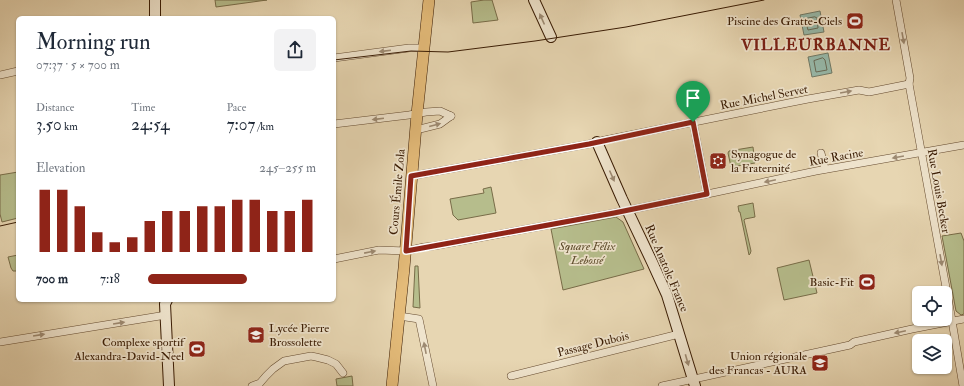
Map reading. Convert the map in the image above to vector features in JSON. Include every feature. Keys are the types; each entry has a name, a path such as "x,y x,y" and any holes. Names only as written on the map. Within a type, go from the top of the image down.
{"main road":[{"name":"Cours Émile Zola","path":"392,386 429,0"}],"street":[{"path":"155,0 155,16"},
{"path":"534,0 551,37"},
{"name":"Rue Louis Becker","path":"896,0 910,78 909,84 945,286"},
{"path":"336,58 409,48 424,48"},
{"path":"0,75 16,71"},
{"name":"Rue Michel Servet","path":"411,176 597,142 808,99 859,90 869,92 909,84"},
{"path":"336,124 440,111 451,116 440,124 416,130"},
{"path":"693,122 707,194"},
{"name":"Rue Anatole France","path":"597,142 667,295 694,383"},
{"name":"Rue Racine","path":"336,259 379,250 406,251 627,210 964,144"},
{"path":"821,153 825,170"},
{"path":"166,302 169,386"},
{"path":"0,342 166,315"},
{"path":"399,316 419,319 433,386"},
{"path":"952,322 964,320"},
{"name":"Rue Louis Becker","path":"952,322 963,386"},
{"path":"662,386 694,383 850,345 854,342 929,326"},
{"name":"Passage Dubois","path":"511,376 679,334"},
{"path":"252,386 260,384 273,369 284,361 311,356 322,358 336,364 343,373"}],"green space":[{"path":"215,0 267,0 216,7"},
{"path":"492,0 498,20 473,23 471,2"},
{"path":"753,147 755,163 731,167 728,153 729,151"},
{"path":"16,172 16,218 2,222 0,214 0,175"},
{"path":"491,187 496,213 458,220 453,215 450,199 484,193 483,189"},
{"path":"753,203 755,217 744,220 751,251 749,255 738,206"},
{"name":"Square Félix Lebossé","path":"616,217 623,222 644,269 563,290 551,229"},
{"path":"961,233 964,241 964,314 961,315 956,311 942,236"},
{"path":"16,255 16,271 13,271 11,268 8,257"},
{"path":"809,260 817,293 784,300 777,268"},
{"path":"415,266 418,266 420,308 413,307"},
{"path":"352,376 353,386 337,386 336,379"}],"water":[{"path":"820,11 824,32 804,35 800,15"},
{"path":"828,53 832,73 812,77 808,57"}],"tram line":[{"path":"336,60 411,51 448,52 535,41 626,27 764,0"},
{"path":"0,226 16,222"}],"place":[{"name":"Piscine des Gratte-Ciels","path":"855,21"},
{"name":"Synagogue de la Fraternité","path":"718,161"},
{"name":"Basic-Fit","path":"867,282"},
{"name":"Lycée Pierre Brossolette","path":"256,335"},
{"name":"Complexe sportif Alexandra-David-Neel","path":"197,349"},
{"name":"Union régionale des Francas - AURA","path":"820,363"}],"district":[{"name":"VILLEURBANNE","path":"816,44"}],"route":[{"path":"693,122 707,194 614,213 406,251 411,176 589,144 693,122"}]}
